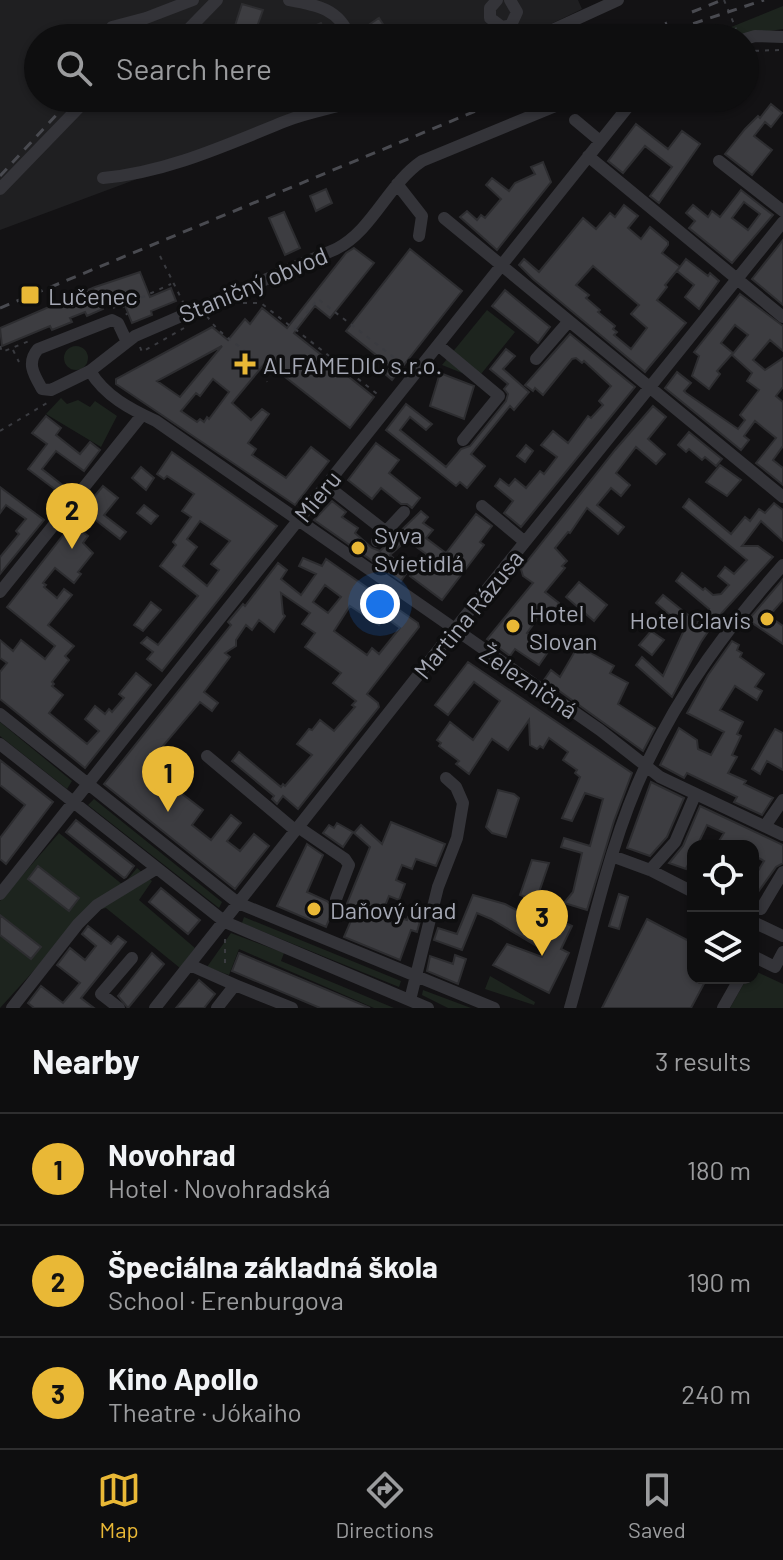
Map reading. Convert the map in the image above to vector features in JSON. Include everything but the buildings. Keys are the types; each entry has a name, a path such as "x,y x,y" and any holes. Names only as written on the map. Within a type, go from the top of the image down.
{"street":[{"path":"123,24 193,0"},
{"path":"194,24 217,0"},
{"path":"289,0 334,12 343,24"},
{"path":"497,0 490,8 490,18 498,24"},
{"path":"510,0 517,12 511,24"},
{"path":"561,24 597,4 618,0"},
{"path":"759,36 783,37"},
{"path":"0,189 74,112"},
{"path":"103,178 134,175 175,165 289,120 319,112"},
{"name":"Staničný obvod","path":"130,338 112,320 38,349 31,361 31,368 40,387 47,391 90,371 130,338 286,273 343,245 357,234 397,184 422,161 541,112"},
{"name":"Mieru","path":"0,894 624,112"},
{"path":"575,120 600,141"},
{"path":"588,156 783,317"},
{"path":"719,161 783,211"},
{"path":"397,184 422,216 419,236"},
{"path":"444,218 783,497"},
{"name":"Martina Rázusa","path":"155,1008 783,222"},
{"path":"536,359 569,321"},
{"path":"438,345 499,396 463,440"},
{"name":"Železničná","path":"90,371 105,391 156,421 298,519 660,777 783,835"},
{"path":"0,592 142,415"},
{"path":"326,485 381,536 404,512"},
{"path":"482,506 525,542"},
{"path":"570,1008 612,856 646,765 708,656 783,565"},
{"path":"0,714 238,903 494,1008"},
{"path":"0,744 225,922 428,1008"},
{"path":"207,756 297,829 345,859 349,865 336,899"},
{"path":"410,1000 438,887 457,838 463,803 456,787 446,778"},
{"path":"650,870 675,842 693,800"},
{"path":"765,826 783,800"},
{"path":"612,856 650,870 687,889"},
{"path":"629,862 640,873 687,897"},
{"path":"12,1008 78,924 97,905 156,869"},
{"path":"761,909 783,872"},
{"path":"759,925 783,936"},
{"path":"759,959 775,967 783,952"},
{"path":"119,1008 101,994 132,958"},
{"path":"190,965 292,1008"},
{"path":"217,1008 230,983"},
{"path":"723,1008 737,984"}],"path":[{"path":"724,0 735,24"},
{"path":"759,51 783,50"},
{"path":"160,256 187,313"},
{"path":"108,310 172,284"},
{"path":"120,299 127,316"},
{"path":"294,329 318,299 405,366"},
{"path":"238,303 261,303 382,397"},
{"path":"206,315 214,327 259,362 267,382"},
{"path":"130,338 142,352 184,328"},
{"path":"0,346 2,352 40,337"},
{"path":"0,431 50,401"},
{"path":"225,922 230,983"}],"shaded area":[{"path":"0,0 578,0 582,9 551,24 24,24 24,112 326,112 301,118 0,230"},
{"path":"783,6 783,29 759,33 759,24 739,24"},
{"path":"487,310 515,332 477,379 442,365"},
{"path":"76,346 87,353 88,358 81,369 76,370 65,363 64,358 71,347"},
{"path":"61,398 67,404 78,400 90,407 95,401 117,416 101,447 46,414"},
{"path":"0,722 72,781 67,789 0,736"},
{"path":"94,799 222,902 219,908 88,805"},
{"path":"59,833 123,885 137,868 152,881 139,900 195,948 180,968 106,908 86,913 0,1008 0,901"},
{"path":"244,917 401,981 399,987 242,923"},
{"path":"231,933 284,953 281,961 394,1008 374,1008 239,949 229,975 207,967"},
{"path":"759,973 783,984 783,1008 730,1008 744,984 759,984"},
{"path":"490,976 535,1002 534,1005 485,989"},
{"path":"423,990 471,1008 448,1008 422,995"}],"railway":[{"path":"692,12 722,0"},
{"path":"692,24 764,0"},
{"path":"0,176 59,112"},
{"path":"0,308 473,112"}],"place":[{"name":"Lučenec","path":"30,295"},
{"name":"ALFAMEDIC s.r.o.","path":"245,364"},
{"name":"Syva Svietidlá","path":"358,548"},
{"name":"Špeciálna základná škola","path":"72,549"},
{"name":"Hotel Clavis","path":"767,619"},
{"name":"Hotel Slovan","path":"513,626"},
{"name":"Novohrad","path":"168,812"},
{"name":"Daňový úrad","path":"314,909"},
{"name":"Kino Apollo","path":"542,956"}]}
